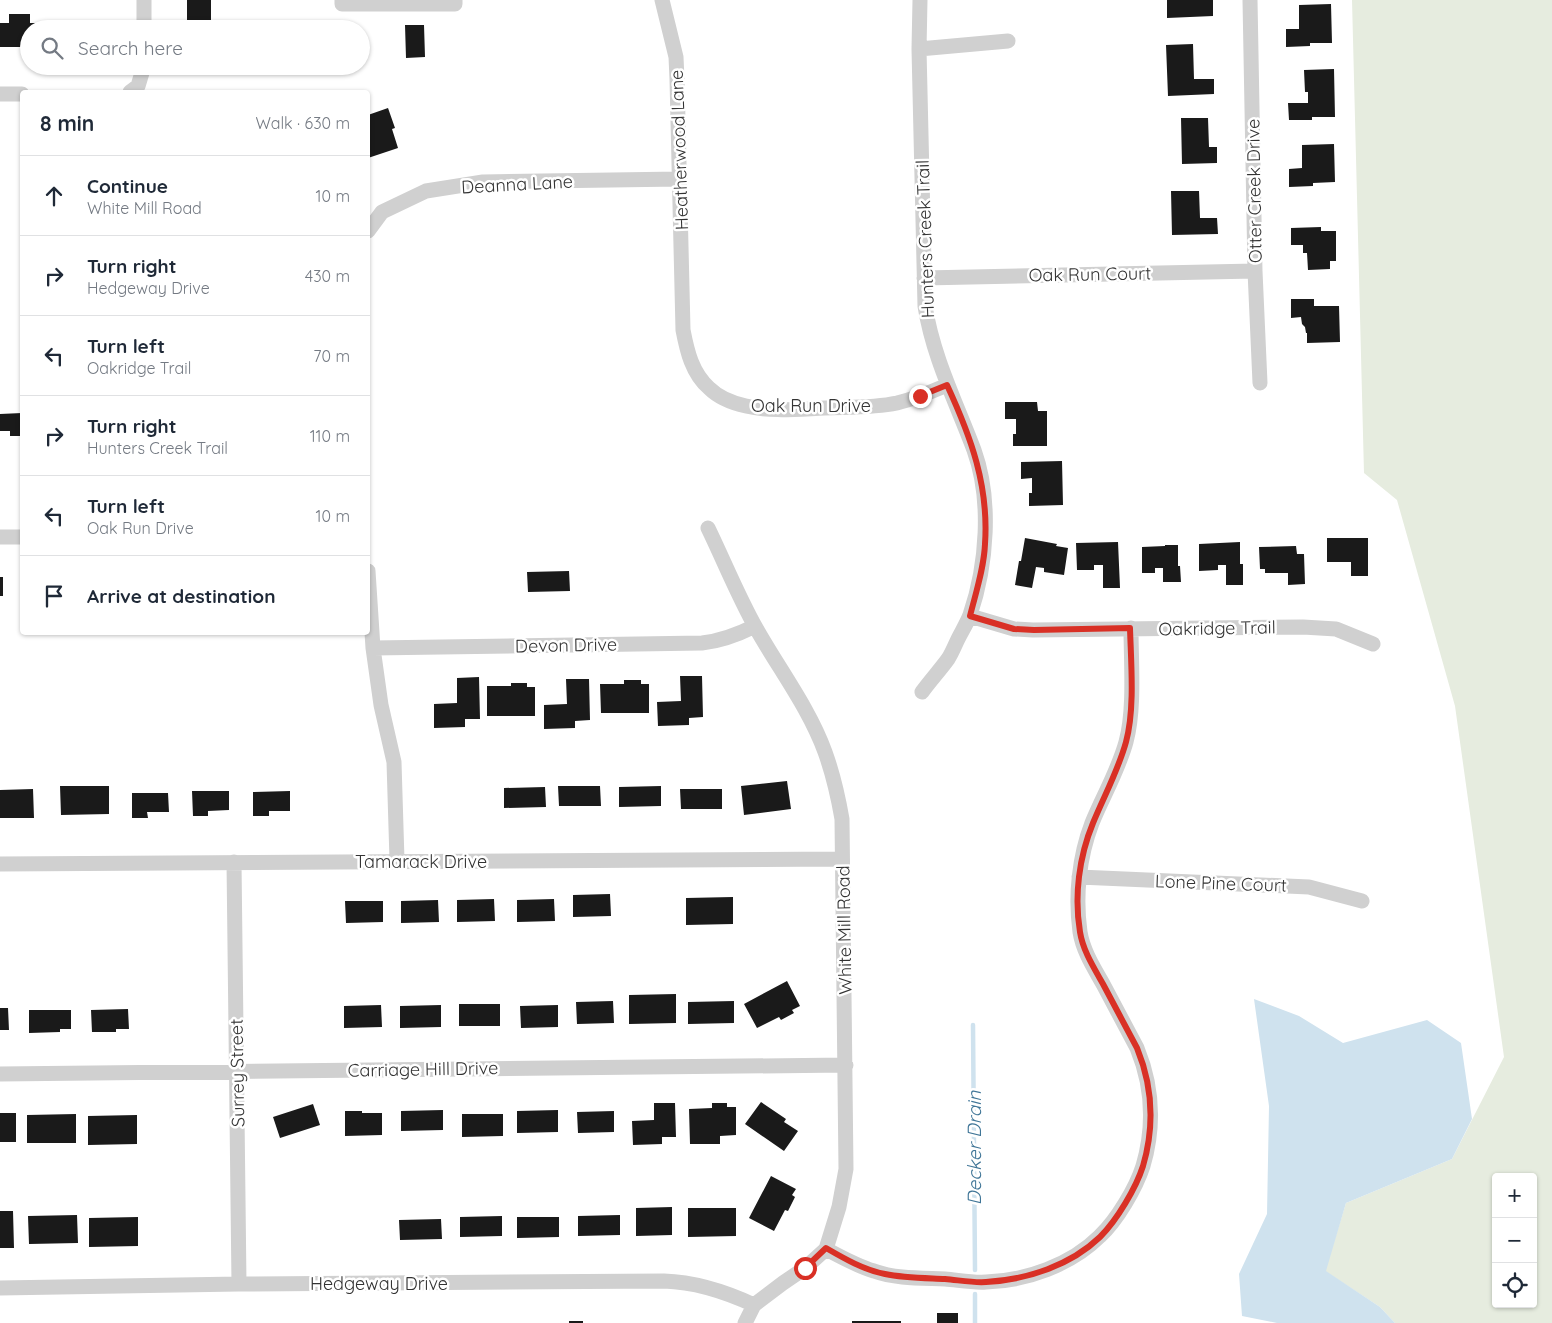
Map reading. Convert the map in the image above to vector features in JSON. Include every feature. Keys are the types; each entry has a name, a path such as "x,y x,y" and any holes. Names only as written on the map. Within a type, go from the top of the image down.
{"street":[{"path":"144,0 144,20"},
{"path":"342,0 342,4 456,4 455,0"},
{"name":"Heatherwood Lane","path":"662,0 676,57 683,302"},
{"name":"Hunters Creek Trail","path":"920,0 919,49 925,306 928,324 947,385 975,452 984,499 985,544 970,616 948,658 922,692"},
{"name":"Otter Creek Drive","path":"1250,0 1255,271 1260,383"},
{"path":"919,49 1008,42"},
{"path":"134,89 142,75"},
{"path":"0,94 20,94"},
{"name":"Deanna Lane","path":"370,228 382,212 426,191 483,182 680,178"},
{"name":"Oak Run Court","path":"924,278 1255,271"},
{"name":"Oak Run Drive","path":"683,302 683,330 686,348 696,372 708,388 733,403 771,409 877,406 920,396 947,385"},
{"name":"White Mill Road","path":"708,528 755,626 807,714 825,752 838,793 842,819 846,1169 839,1208 826,1248 805,1268 754,1305 744,1323"},
{"path":"0,537 20,536"},
{"path":"370,602 373,648 381,705 394,762 397,860"},
{"name":"Oakridge Trail","path":"970,616 1014,629 1034,630 1303,627 1336,629 1373,644"},
{"name":"Devon Drive","path":"373,648 702,643 720,641 755,626"},
{"path":"826,1248 851,1262 885,1274 986,1282 1005,1280 1033,1274 1053,1267 1083,1250 1101,1236 1130,1196 1139,1177 1146,1154 1151,1114 1149,1083 1137,1048 1083,944 1078,910 1078,878 1085,844 1117,769 1127,736 1131,704 1130,628"},
{"name":"Tamarack Drive","path":"0,864 397,860 842,859"},
{"name":"Surrey Street","path":"234,862 239,1284"},
{"name":"Lone Pine Court","path":"1078,878 1309,887 1362,900"},
{"name":"Carriage Hill Drive","path":"0,1074 846,1065"},
{"name":"Hedgeway Drive","path":"0,1288 239,1284 678,1282 712,1288 734,1295 754,1305"}],"shaded area":[{"path":"1352,0 1552,0 1552,1323 1395,1323 1380,1307 1325,1271 1346,1203 1452,1159 1504,1057 1455,706 1397,500 1364,473"}],"water":[{"path":"1254,999 1299,1016 1343,1043 1427,1020 1461,1043 1472,1119 1452,1159 1346,1203 1326,1271 1380,1307 1395,1323 1277,1323 1242,1316 1239,1274 1267,1214 1269,1106"}],"building":[{"path":"187,0 211,0 211,20 187,20"},
{"path":"1167,0 1213,0 1213,16 1167,18"},
{"path":"1331,4 1332,43 1310,43 1310,46 1286,47 1286,29 1299,29 1299,5"},
{"path":"9,14 30,14 30,20 20,20 20,47 0,47 0,23 9,23"},
{"path":"405,25 424,25 425,57 406,58"},
{"path":"1193,44 1194,79 1214,79 1214,94 1168,96 1166,45"},
{"path":"1334,69 1335,117 1289,120 1288,103 1308,103 1308,92 1305,92 1304,70"},
{"path":"388,108 395,128 392,129 398,148 370,157 370,114"},
{"path":"1181,118 1208,118 1209,147 1217,147 1217,163 1182,164"},
{"path":"1334,144 1335,182 1313,183 1313,186 1289,187 1289,169 1302,168 1302,145"},
{"path":"1171,191 1199,191 1200,218 1217,218 1218,234 1172,235"},
{"path":"1321,227 1321,231 1336,231 1336,261 1330,261 1330,269 1308,270 1307,253 1303,253 1303,245 1291,245 1291,228"},
{"path":"1291,299 1314,299 1314,306 1339,306 1340,342 1307,343 1307,333 1302,324 1301,317 1291,318"},
{"path":"1005,402 1037,402 1038,411 1047,411 1047,446 1013,446 1013,434 1016,434 1016,419 1005,419"},
{"path":"20,413 20,436 10,436 10,431 0,431 0,414"},
{"path":"1062,461 1063,505 1029,506 1029,493 1032,493 1032,478 1021,479 1021,462"},
{"path":"1025,538 1068,548 1064,575 1044,572 1044,568 1036,567 1032,588 1015,585"},
{"path":"1327,538 1368,538 1368,576 1351,576 1351,562 1327,562"},
{"path":"1118,542 1120,588 1103,588 1103,565 1094,565 1094,570 1077,570 1076,543"},
{"path":"1240,542 1240,564 1243,564 1243,585 1226,585 1226,565 1218,565 1218,570 1199,571 1199,544"},
{"path":"1178,545 1178,566 1180,566 1181,582 1163,582 1163,568 1155,568 1155,573 1142,573 1142,547"},
{"path":"1296,546 1297,554 1304,554 1305,584 1288,585 1288,573 1265,573 1265,569 1260,569 1259,547"},
{"path":"569,571 570,591 528,592 527,572"},
{"path":"0,577 3,577 3,596 0,596"},
{"path":"680,676 702,676 703,717 689,718 689,725 658,726 657,702 681,701"},
{"path":"479,677 480,719 465,719 465,727 434,728 434,704 457,703 457,678"},
{"path":"566,679 589,679 590,720 575,721 575,728 544,729 544,705 567,704"},
{"path":"624,680 641,680 641,684 649,684 649,713 601,713 600,684 624,684"},
{"path":"511,683 527,683 527,687 535,687 535,716 487,716 487,686 511,686"},
{"path":"787,781 791,809 744,815 741,786"},
{"path":"60,786 109,786 109,814 61,815"},
{"path":"558,786 600,786 601,806 559,806"},
{"path":"661,786 661,806 619,807 619,787"},
{"path":"545,787 546,807 504,808 504,788"},
{"path":"33,789 34,818 0,818 0,790"},
{"path":"680,789 722,789 722,809 681,809"},
{"path":"192,791 229,791 229,810 208,811 208,816 193,816"},
{"path":"290,791 290,811 269,811 269,816 253,816 253,792"},
{"path":"132,793 168,793 169,812 147,812 148,818 132,818"},
{"path":"610,894 611,916 573,917 573,895"},
{"path":"733,897 733,924 686,925 686,898"},
{"path":"494,899 495,921 457,922 457,900"},
{"path":"554,899 555,921 517,922 517,900"},
{"path":"438,900 439,922 401,923 401,901"},
{"path":"345,901 383,901 383,922 346,923"},
{"path":"787,981 800,1006 792,1010 794,1013 781,1020 779,1017 757,1028 744,1004"},
{"path":"676,994 676,1023 629,1024 629,995"},
{"path":"613,1001 614,1023 577,1024 576,1002"},
{"path":"734,1001 734,1023 688,1024 688,1002"},
{"path":"459,1004 500,1004 500,1026 459,1026"},
{"path":"381,1005 382,1027 344,1028 344,1006"},
{"path":"441,1005 441,1027 400,1028 400,1006"},
{"path":"558,1005 558,1027 521,1028 520,1006"},
{"path":"0,1008 8,1008 9,1030 0,1030"},
{"path":"128,1009 129,1029 116,1029 116,1032 92,1032 91,1010"},
{"path":"29,1010 71,1010 71,1029 60,1029 60,1032 29,1033"},
{"path":"761,1102 786,1119 784,1122 798,1131 784,1151 745,1124"},
{"path":"654,1103 675,1103 676,1137 662,1137 662,1144 633,1145 632,1121 654,1120"},
{"path":"712,1103 727,1103 727,1107 736,1107 736,1135 720,1136 720,1144 690,1144 689,1109 712,1108"},
{"path":"313,1104 320,1125 280,1138 273,1117"},
{"path":"443,1110 443,1130 401,1131 401,1111"},
{"path":"558,1110 558,1132 517,1133 517,1111"},
{"path":"345,1111 382,1113 382,1135 345,1136"},
{"path":"614,1111 614,1132 578,1133 577,1112"},
{"path":"0,1113 16,1113 16,1142 0,1142"},
{"path":"76,1114 76,1143 27,1143 27,1115"},
{"path":"462,1114 503,1114 503,1136 462,1137"},
{"path":"137,1115 137,1144 88,1145 88,1116"},
{"path":"771,1176 796,1189 792,1195 795,1197 788,1211 785,1210 774,1231 749,1218"},
{"path":"672,1207 672,1235 636,1236 636,1208"},
{"path":"688,1208 736,1208 736,1236 688,1237"},
{"path":"0,1211 13,1211 14,1248 0,1248"},
{"path":"77,1215 78,1243 29,1244 28,1216"},
{"path":"620,1215 620,1235 578,1236 578,1216"},
{"path":"502,1216 502,1236 460,1237 460,1217"},
{"path":"138,1217 138,1246 89,1247 89,1218"},
{"path":"517,1217 559,1217 559,1237 517,1238"},
{"path":"441,1219 442,1239 400,1240 399,1220"},
{"path":"937,1313 958,1313 958,1323 937,1323"},
{"path":"569,1321 583,1321 583,1323 569,1323"},
{"path":"852,1321 901,1321 901,1323 852,1323"}],"waterway":[{"name":"Decker Drain","path":"973,1025 975,1270"},
{"name":"Decker Drain","path":"975,1294 975,1323"}],"route":[{"path":"805,1268 826,1248 851,1262 874,1271 909,1277 986,1282 1033,1274 1053,1267 1083,1250 1101,1236 1130,1196 1139,1177 1146,1154 1150,1129 1149,1083 1144,1064 1087,954 1080,933 1078,910 1078,878 1085,844 1117,769 1126,741 1131,704 1130,628 1014,629 970,616 984,558 985,544 984,499 975,452 947,385 920,396"}]}
